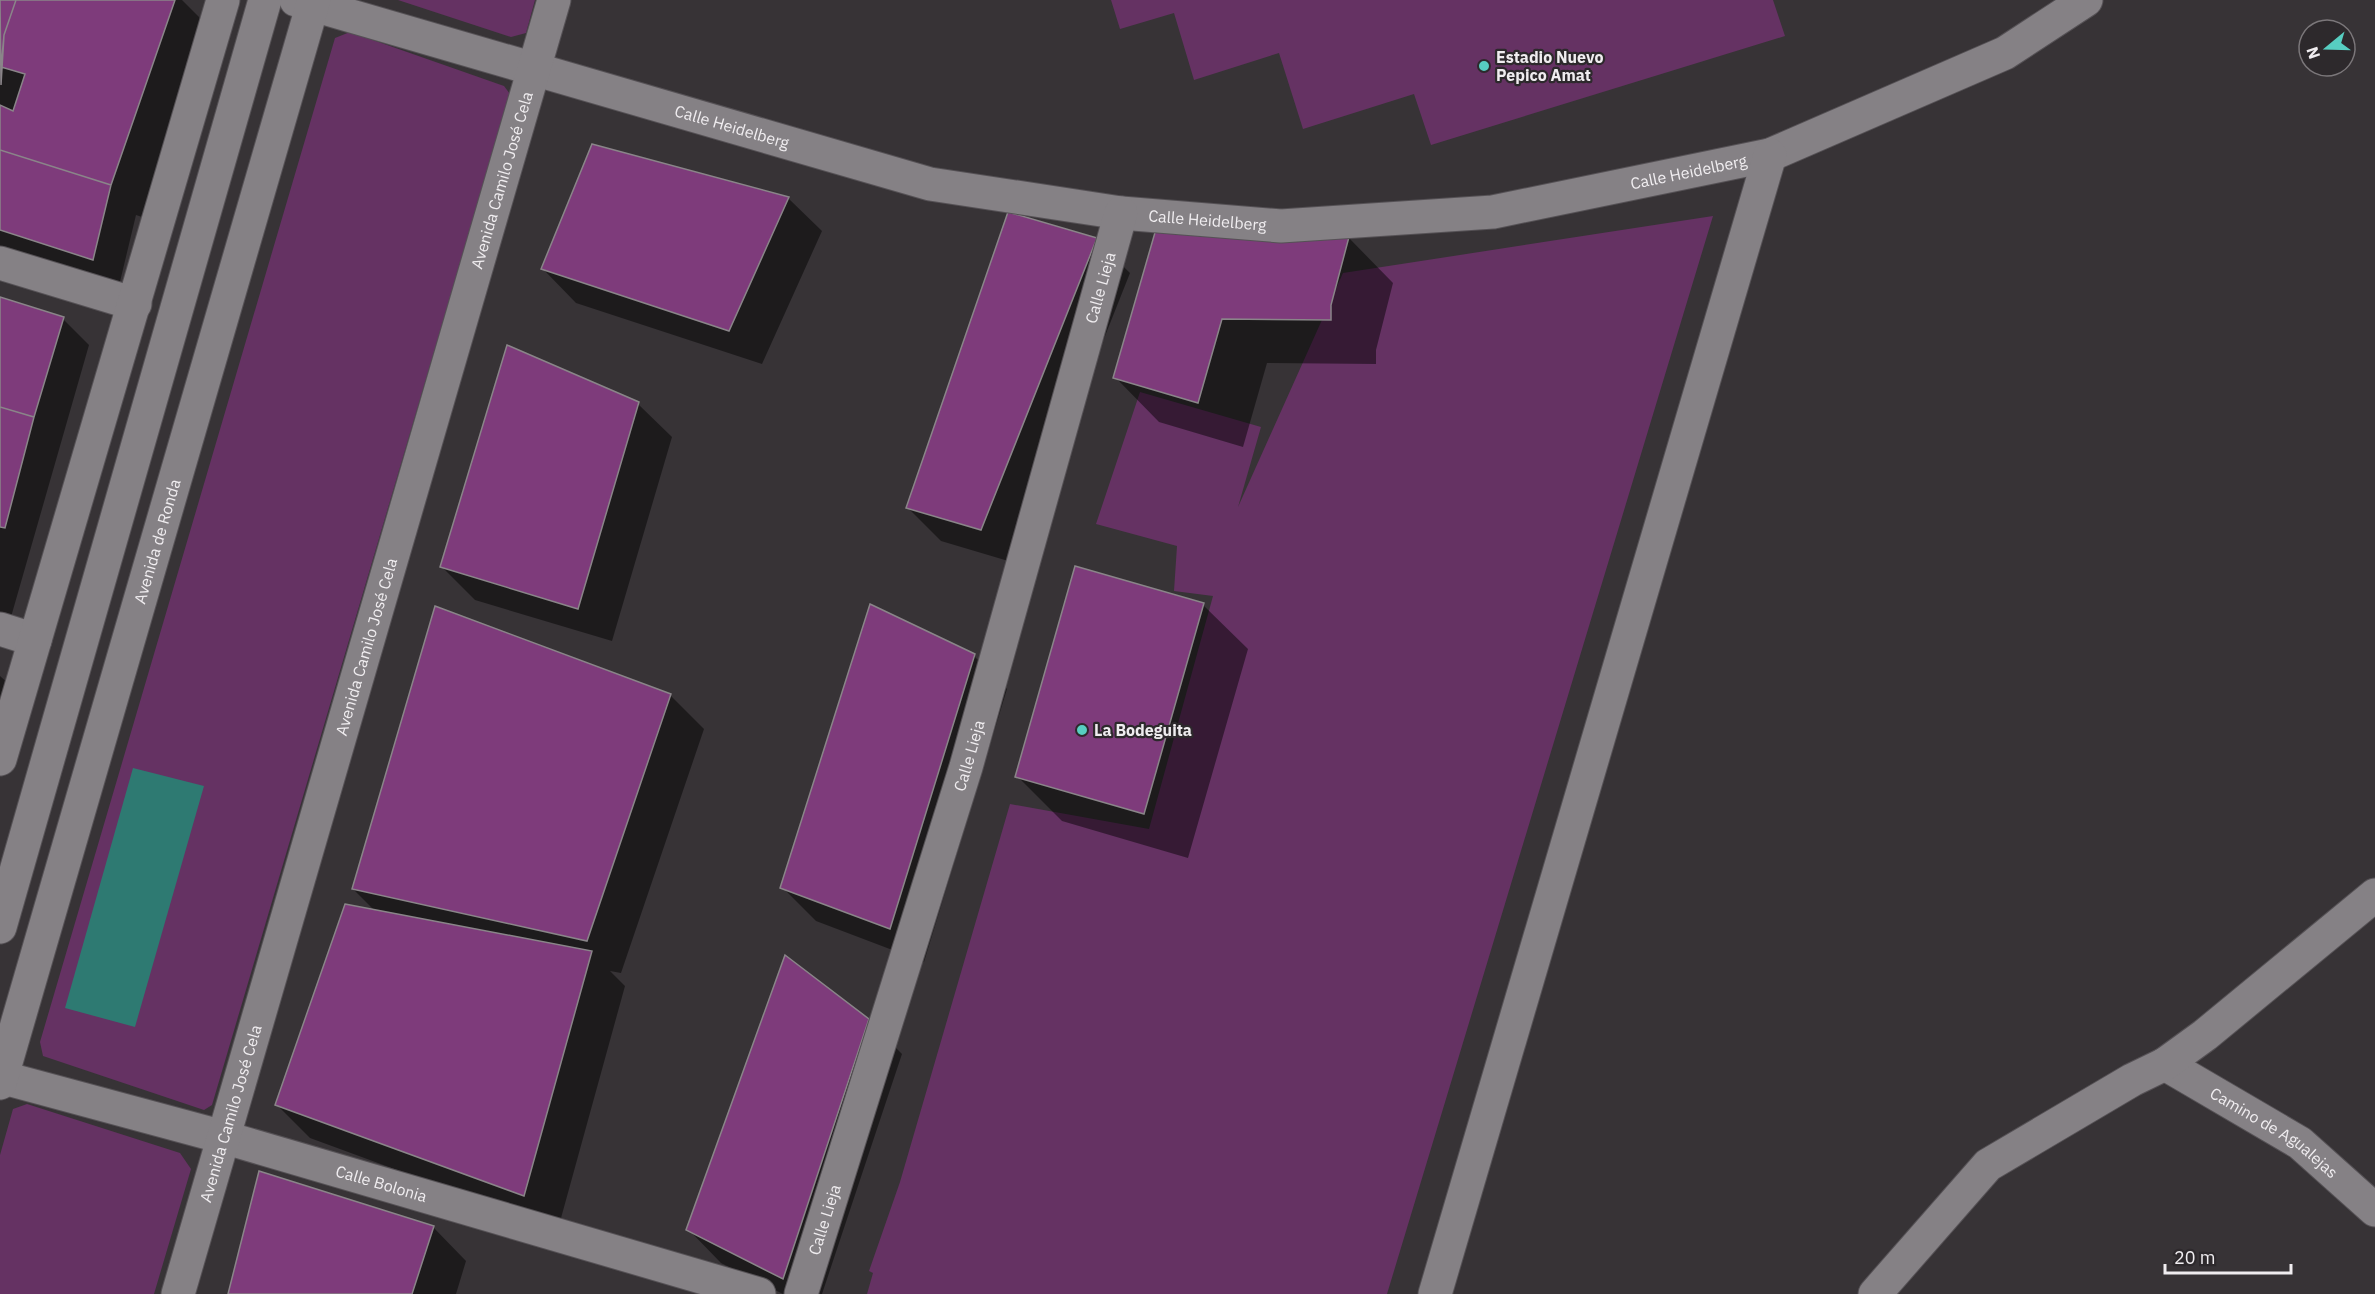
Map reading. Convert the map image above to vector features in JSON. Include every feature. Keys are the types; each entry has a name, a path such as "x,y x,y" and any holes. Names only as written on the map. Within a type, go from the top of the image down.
{"street":[{"path":"0,759 223,0"},
{"path":"0,927 266,0"},
{"name":"Avenida Camilo José Cela","path":"178,1294 554,0"},
{"name":"Calle Heidelberg","path":"308,2 930,184 1121,213 1281,226 1493,212 1770,155 2005,53 2086,0"},
{"name":"Avenida de Ronda","path":"1,1079 308,2"},
{"path":"1435,1294 1770,155"},
{"name":"Calle Lieja","path":"801,1294 966,768 1121,213"},
{"path":"0,263 135,304"},
{"path":"0,629 35,640"},
{"path":"1875,1294 1988,1165 2132,1080 2165,1064 2205,1035 2375,895"},
{"name":"Camino de Agualejas","path":"2165,1064 2300,1143 2375,1210"},
{"name":"Calle Bolonia","path":"1,1079 223,1137 759,1294"}],"shaded area":[{"path":"398,0 535,0 526,33 511,37"},
{"name":"Estadio Nuevo Pepico Amat","path":"1111,0 1773,0 1785,36 1431,145 1414,94 1303,129 1279,53 1194,80 1174,13 1120,29"},
{"path":"350,32 504,86 510,94 212,1105 204,1110 43,1056 40,1042 335,38"},
{"path":"1713,216 1387,1294 867,1294 873,1273 869,1271 900,1182 1010,804 1149,829 1213,596 1174,591 1177,546 1096,524 1140,392 1261,427 1238,507 1343,273"},
{"path":"133,768 204,786 135,1027 65,1008"},
{"path":"27,1104 180,1153 191,1169 154,1294 0,1294 0,1155 13,1109"}],"building":[{"path":"0,0 16,0 4,35 1,85"},
{"path":"16,0 175,0 111,185 0,150 0,105 13,111 25,74 1,67 4,35"},
{"path":"592,144 789,197 729,331 541,269"},
{"path":"0,150 111,185 93,260 0,230"},
{"path":"1008,212 1097,238 981,530 906,508"},
{"path":"1156,229 1349,237 1331,305 1331,320 1222,319 1198,403 1113,378"},
{"path":"0,297 64,317 34,417 0,407"},
{"path":"507,345 639,402 578,609 440,567"},
{"path":"0,407 34,417 5,528 0,527"},
{"path":"1075,566 1204,603 1144,814 1015,777"},
{"path":"870,604 975,654 890,929 780,888"},
{"path":"435,606 671,694 587,941 352,889"},
{"path":"345,904 592,951 524,1196 275,1105"},
{"path":"785,955 869,1019 783,1279 686,1230"},
{"path":"259,1171 434,1226 412,1294 228,1294"}],"place":[{"name":"Estadio Nuevo Pepico Amat","path":"1484,66"},
{"name":"La Bodeguita","path":"1082,730"}]}
